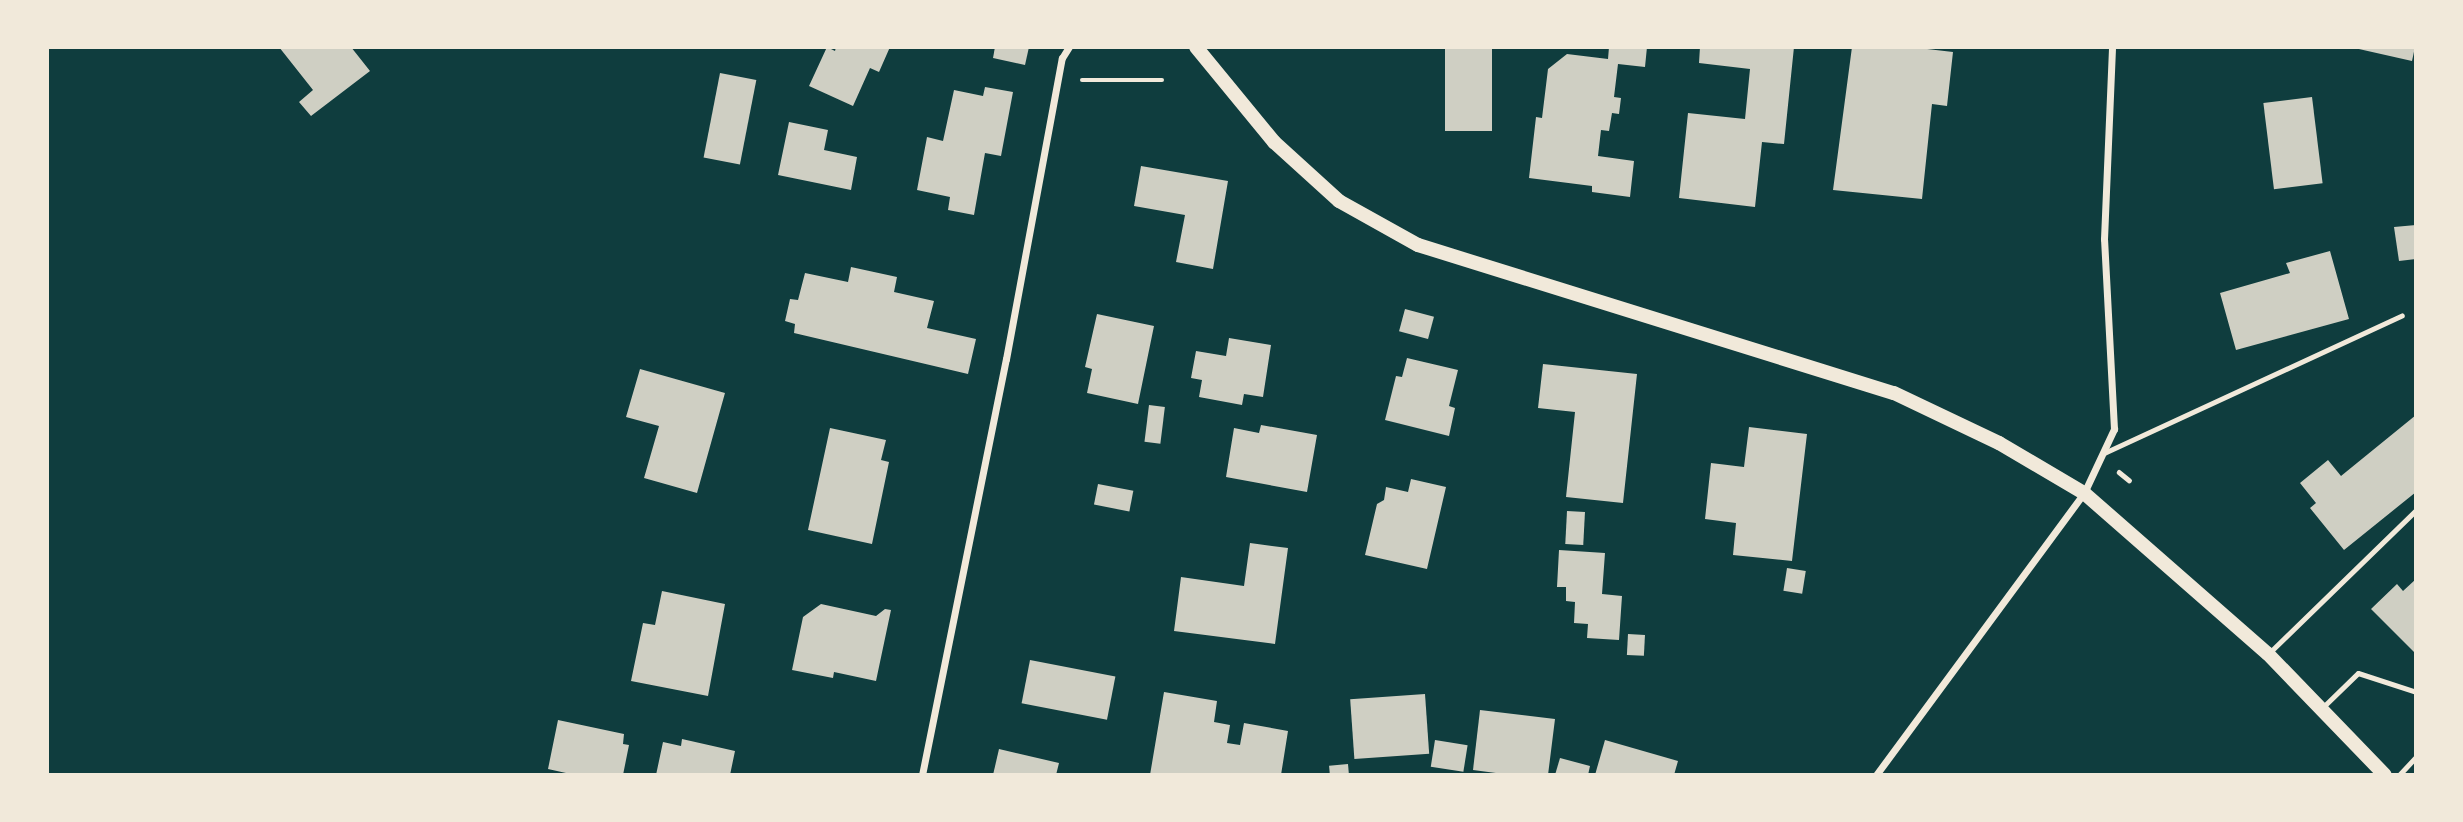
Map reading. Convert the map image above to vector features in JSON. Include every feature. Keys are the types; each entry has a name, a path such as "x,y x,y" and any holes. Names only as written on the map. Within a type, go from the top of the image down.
{"main road":[{"path":"1196,47 1274,142 1339,201 1418,245 1894,393 1998,443 2084,493 2268,653 2385,775"}],"street":[{"path":"922,775 1006,359 1062,58 1069,47"},
{"path":"1876,775 2084,493 2114,429 2104,239 2112,47"}],"lane":[{"path":"2104,453 2402,315"},
{"path":"2268,653 2416,510"},
{"path":"2322,708 2358,673 2416,692"},
{"path":"2399,775 2416,757"}],"path":[{"path":"1056,92 1083,79 1162,80"}],"building":[{"path":"279,47 351,47 370,71 311,116 299,102 313,90"},
{"path":"827,47 835,51 836,47 890,47 879,72 870,68 853,106 809,86"},
{"path":"995,47 1029,47 1025,65 993,58"},
{"path":"1445,47 1492,47 1492,131 1445,131"},
{"path":"1609,47 1647,47 1645,67 1618,64 1614,97 1621,98 1619,114 1612,113 1609,131 1601,130 1598,156 1634,161 1630,197 1592,192 1592,186 1529,178 1536,117 1542,118 1548,69 1567,54 1608,59"},
{"path":"1700,47 1794,47 1784,144 1762,142 1755,207 1679,198 1688,113 1745,119 1750,69 1699,63"},
{"path":"1852,47 1910,47 1953,52 1947,106 1932,104 1922,199 1833,190"},
{"path":"2350,47 2415,47 2412,61"},
{"path":"720,73 756,80 740,164 704,157"},
{"path":"985,87 1013,92 1001,156 985,153 974,215 948,210 950,197 917,190 927,137 943,141 954,90 983,96"},
{"path":"2312,97 2323,183 2274,189 2263,103"},
{"path":"789,122 828,130 824,150 857,157 851,190 778,175"},
{"path":"1141,166 1228,181 1213,269 1176,262 1185,215 1134,206"},
{"path":"2416,225 2416,259 2399,261 2394,227"},
{"path":"2330,251 2349,319 2236,350 2220,293 2290,273 2286,263"},
{"path":"851,267 897,277 894,292 934,301 927,328 976,339 968,374 794,333 795,324 785,321 790,299 798,300 805,273 848,282"},
{"path":"1405,309 1434,317 1428,339 1399,331"},
{"path":"1097,314 1154,326 1138,404 1087,393 1092,369 1085,367"},
{"path":"1229,338 1271,345 1263,397 1244,394 1242,405 1199,397 1202,380 1191,378 1196,351 1226,356"},
{"path":"1407,358 1458,370 1449,406 1455,408 1449,436 1385,420 1396,376 1402,377"},
{"path":"1543,364 1637,374 1623,503 1566,497 1575,412 1538,408"},
{"path":"640,369 725,393 697,493 644,478 659,426 626,417"},
{"path":"1149,405 1165,407 1160,444 1144,442"},
{"path":"2416,415 2416,492 2344,550 2310,508 2316,503 2300,483 2328,460 2341,476"},
{"path":"1261,425 1317,435 1307,492 1226,477 1234,428 1259,433"},
{"path":"1749,427 1807,434 1792,561 1733,555 1736,523 1705,519 1711,463 1744,467"},
{"path":"830,428 886,440 881,460 889,462 872,544 808,530"},
{"path":"1411,479 1446,487 1427,569 1365,555 1377,504 1384,500 1386,487 1408,492"},
{"path":"1098,484 1133,491 1129,511 1094,505"},
{"path":"1567,511 1585,512 1583,545 1565,544"},
{"path":"1250,543 1288,548 1275,644 1174,631 1181,577 1244,586"},
{"path":"1559,550 1605,553 1602,594 1622,596 1619,640 1587,638 1588,624 1574,623 1575,602 1566,601 1566,587 1557,587"},
{"path":"1787,568 1806,571 1802,594 1783,591"},
{"path":"2416,579 2416,654 2371,609 2397,584 2403,591"},
{"path":"662,591 725,604 708,696 631,681 643,623 655,625"},
{"path":"821,604 876,616 885,609 891,610 876,681 834,672 833,678 792,670 803,617"},
{"path":"1628,634 1645,635 1644,656 1627,655"},
{"path":"1030,660 1115,677 1107,720 1022,703"},
{"path":"1164,692 1217,701 1214,722 1230,725 1227,743 1240,745 1244,723 1288,731 1281,775 1150,775"},
{"path":"1425,694 1429,754 1354,759 1350,699"},
{"path":"1480,710 1555,719 1548,775 1511,775 1473,770"},
{"path":"558,720 624,734 623,744 629,745 623,775 575,775 548,769"},
{"path":"682,739 735,751 730,775 656,775 663,742 681,746"},
{"path":"1435,740 1468,745 1463,772 1431,767"},
{"path":"1605,740 1678,761 1674,775 1595,775"},
{"path":"999,749 1059,763 1056,775 993,775"},
{"path":"1560,758 1590,766 1588,775 1555,775"},
{"path":"1348,764 1349,775 1330,775 1329,766"}]}
